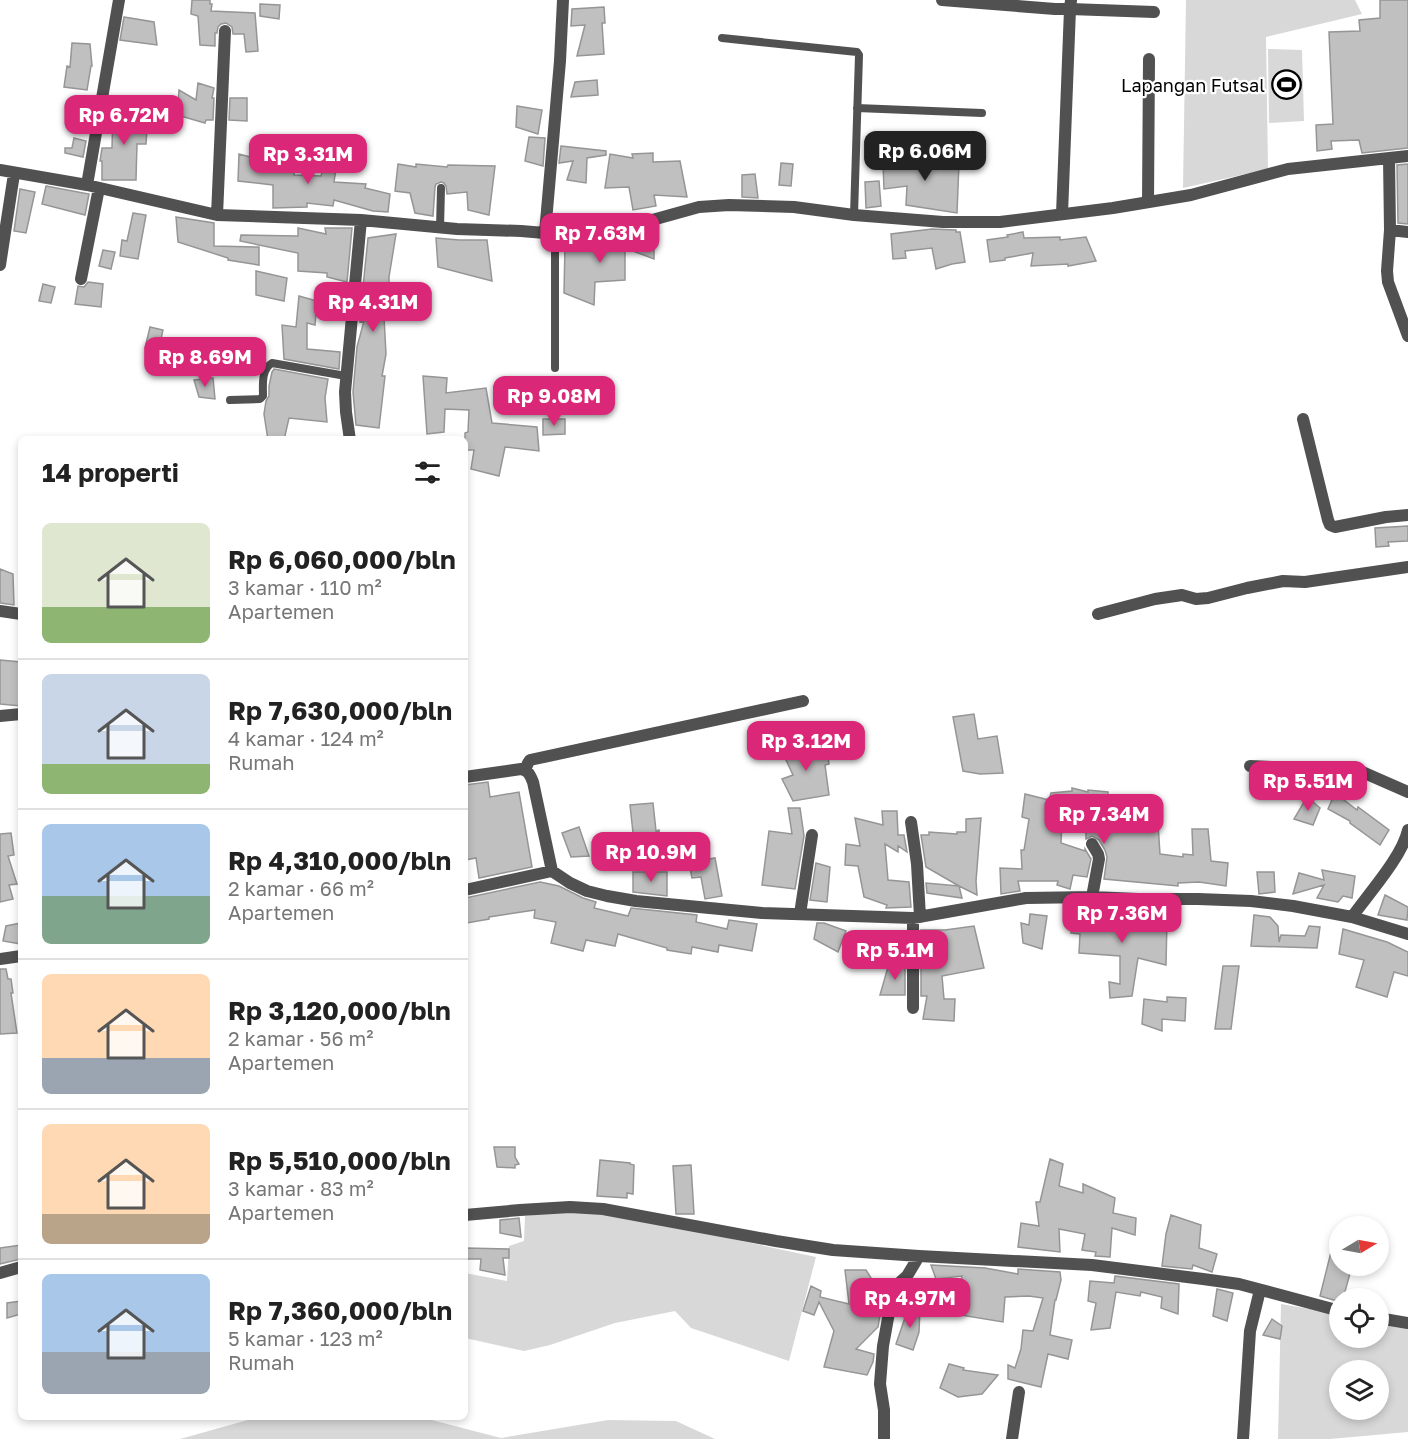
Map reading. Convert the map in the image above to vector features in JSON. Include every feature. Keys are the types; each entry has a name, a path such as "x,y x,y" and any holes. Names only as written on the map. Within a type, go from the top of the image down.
{"street":[{"path":"81,279 119,0"},
{"path":"550,233 563,0"},
{"path":"942,0 1055,9 1070,4 1154,12"},
{"path":"1062,214 1070,4"},
{"path":"217,215 225,31"},
{"path":"1148,202 1149,59"},
{"path":"0,170 93,187 217,215 361,220 440,228 550,233 604,231 699,207 729,205 794,207 854,215 943,222 1000,222 1191,195 1288,169 1408,156"},
{"path":"1389,158 1388,282 1408,336"},
{"path":"0,265 14,174"},
{"path":"349,436 346,412 346,376 361,220"},
{"path":"1390,230 1408,232"},
{"path":"1303,419 1330,525 1335,527 1408,515"},
{"path":"1098,614 1155,599 1182,595 1196,599 1208,598 1283,581 1305,582 1408,567"},
{"path":"0,611 18,614"},
{"path":"525,770 530,760 803,701"},
{"path":"0,716 18,714"},
{"path":"1250,766 1360,771 1408,792"},
{"path":"468,777 525,770 530,774 533,782 552,871 587,891 636,901 762,912 916,918 1026,898 1092,897 1251,901 1352,917 1408,934"},
{"path":"911,822 917,864 913,1008"},
{"path":"1352,917 1400,851 1408,830"},
{"path":"800,914 812,835"},
{"path":"1092,844 1099,859 1092,897"},
{"path":"468,889 552,871"},
{"path":"0,959 18,956"},
{"path":"468,1215 570,1207 603,1209 833,1250 1092,1265 1203,1279 1239,1284 1329,1308"},
{"path":"884,1439 884,1410 880,1384 892,1296 897,1285 907,1276 919,1256"},
{"path":"0,1273 18,1268"},
{"path":"1243,1439 1250,1331 1260,1290"},
{"path":"1389,1320 1408,1323"},
{"path":"1012,1439 1018,1392"}],"lane":[{"path":"722,38 855,51 859,55 854,215"},
{"path":"857,108 982,113"},
{"path":"440,228 441,188"},
{"path":"550,233 555,368"},
{"path":"230,400 260,399 263,396 264,373 272,363 346,376"}],"shaded area":[{"path":"1186,0 1355,0 1362,14 1266,37 1268,169 1183,188"},
{"name":"Lapangan Futsal","path":"1268,49 1302,50 1304,121 1269,123"},
{"path":"588,1208 816,1257 789,1361 691,1328 675,1311 615,1323 550,1345 524,1351 468,1339 468,1274 507,1281 509,1246 524,1241 525,1216"},
{"path":"1281,1304 1329,1312 1329,1348 1389,1348 1389,1323 1408,1326 1408,1432 1330,1439 1278,1439"},
{"path":"248,1420 432,1420 501,1438 608,1420 676,1421 715,1439 180,1439"}],"building":[{"path":"192,0 210,0 211,11 255,13 258,51 246,52 244,34 233,34 232,27 226,23 221,24 215,33 215,46 200,45 198,16 191,14"},
{"path":"1380,0 1408,0 1408,148 1362,153 1359,140 1331,141 1332,149 1317,151 1316,125 1333,124 1329,32 1360,31 1359,20 1380,18"},
{"path":"260,4 280,5 279,19 260,16"},
{"path":"604,7 605,23 602,23 604,54 577,56 585,25 571,26 572,9"},
{"path":"124,17 154,22 157,45 120,40"},
{"path":"72,43 90,44 92,66 87,90 64,87 67,66 70,67"},
{"path":"597,80 598,95 571,97 575,82"},
{"path":"198,83 214,88 213,120 206,120 205,123 177,115 179,90 196,100"},
{"path":"230,98 247,98 247,121 229,120"},
{"path":"517,106 542,110 538,134 516,127"},
{"path":"113,112 148,113 146,144 137,144 136,180 102,180 102,161 100,161 102,148 112,148"},
{"path":"529,137 545,138 543,166 525,161"},
{"path":"74,138 86,141 83,157 65,153 65,148 72,148"},
{"path":"561,146 606,151 606,155 587,158 586,183 567,180 573,161 559,163"},
{"path":"282,147 296,148 294,175 321,176 323,168 336,169 334,182 366,184 365,188 390,194 388,212 373,211 334,200 333,206 307,203 307,207 273,208 273,185 238,181 239,154 283,166"},
{"path":"653,153 653,162 680,161 687,197 654,195 656,206 633,210 629,187 605,188 610,154 633,158 632,154"},
{"path":"908,153 959,163 957,213 906,205 907,186 884,189 883,163 906,161"},
{"path":"781,163 793,164 791,186 779,185"},
{"path":"398,164 416,167 416,164 447,167 448,165 495,166 489,215 468,210 467,192 447,194 446,186 441,182 435,187 433,216 415,213 410,193 395,191"},
{"path":"1408,164 1408,224 1398,223 1397,165"},
{"path":"755,174 758,198 742,197 742,175"},
{"path":"879,181 881,206 866,208 865,182"},
{"path":"46,186 89,194 85,215 42,204"},
{"path":"20,189 35,192 26,233 14,231"},
{"path":"133,213 146,215 138,259 120,256 122,240 127,241"},
{"path":"176,217 214,223 214,246 259,247 259,265 228,260 228,258 178,242"},
{"path":"298,228 326,234 325,228 352,228 347,282 327,277 327,273 298,271 298,253 240,241 241,235 298,236"},
{"path":"932,229 960,232 965,262 936,269 932,248 905,251 906,258 893,259 891,234"},
{"path":"1023,232 1024,238 1060,237 1060,240 1086,237 1096,261 1068,266 1068,264 1031,266 1033,253 990,262 987,240"},
{"path":"396,234 389,277 389,298 383,299 386,354 382,376 385,376 379,428 356,425 353,392 357,347 364,321 360,322 368,238"},
{"path":"634,234 654,235 654,259 625,248 625,280 595,282 594,305 564,293 565,245 603,246 602,241 634,240"},
{"path":"436,238 487,240 492,281 438,267"},
{"path":"103,250 115,252 111,269 99,266"},
{"path":"256,271 287,278 284,301 256,295"},
{"path":"88,282 103,284 101,307 75,304 78,286 84,287"},
{"path":"43,284 55,287 51,303 39,301"},
{"path":"299,296 317,301 315,325 307,323 307,349 340,352 339,369 284,359 282,325 296,327"},
{"path":"150,327 163,330 159,347 146,344"},
{"path":"274,369 328,379 325,398 327,422 289,418 285,436 267,436 264,414"},
{"path":"423,376 447,378 446,393 486,388 492,423 537,427 539,451 505,447 499,476 471,469 474,450 468,450 468,436 465,436 468,432 469,410 445,409 444,432 427,434"},
{"path":"213,378 215,399 199,397 194,380"},
{"path":"543,419 565,419 565,434 543,435"},
{"path":"1408,526 1408,541 1388,542 1389,546 1376,547 1375,528"},
{"path":"0,569 13,574 14,605 0,603"},
{"path":"0,660 18,662 18,706 0,704"},
{"path":"974,714 978,739 997,736 1003,773 980,774 963,771 953,717"},
{"path":"803,742 804,750 827,748 829,764 825,765 829,795 793,801 782,779 793,775 780,747"},
{"path":"488,782 490,797 519,792 532,867 479,878 476,858 468,859 468,785"},
{"path":"1072,788 1088,792 1088,790 1108,792 1108,798 1143,807 1137,825 1158,824 1160,854 1183,857 1183,854 1193,855 1192,829 1208,829 1211,861 1228,863 1226,886 1199,882 1178,883 1178,886 1104,879 1107,857 1099,840 1092,836 1086,839 1086,825 1062,819 1061,843 1085,851 1085,849 1091,859 1087,877 1073,875 1070,889 1057,885 1058,881 1018,881 1020,891 1001,894 1000,868 1022,869 1021,850 1024,850 1029,819 1022,817 1025,794 1049,800 1051,793 1072,791"},
{"path":"1335,793 1389,830 1380,845 1350,821 1328,809"},
{"path":"1307,797 1320,808 1313,825 1294,819"},
{"path":"653,803 656,831 659,830 661,849 631,852 630,833 633,833 630,805"},
{"path":"788,808 800,808 804,836 795,889 762,885 769,831 792,834"},
{"path":"882,811 897,811 898,835 904,835 907,852 898,846 898,852 885,844 888,880 909,882 911,907 886,908 887,905 864,897 858,866 845,865 846,844 860,846 855,818 883,825"},
{"path":"981,818 977,895 926,867 921,835 929,835 929,832 957,834 957,832 966,832 966,819"},
{"path":"579,827 589,856 571,857 562,833"},
{"path":"11,833 14,855 8,856 17,884 9,885 13,899 0,902 0,834"},
{"path":"715,858 722,896 705,899 701,877 692,878 689,863"},
{"path":"816,863 830,867 827,902 810,900"},
{"path":"1322,870 1355,876 1352,898 1343,896 1338,902 1317,898 1324,885 1293,894 1299,873 1324,880"},
{"path":"633,872 667,872 667,896 633,892"},
{"path":"1257,872 1274,872 1275,892 1259,894"},
{"path":"540,882 559,886 596,902 594,908 628,916 631,908 697,915 696,922 727,929 729,920 757,924 752,951 719,945 718,952 692,947 691,954 667,950 667,948 618,934 615,946 586,940 583,951 551,943 556,922 534,918 535,910 468,923 468,897"},
{"path":"926,883 959,886 962,898 927,893"},
{"path":"1385,895 1408,907 1407,920 1378,915"},
{"path":"1093,905 1091,929 1119,928 1123,916 1167,921 1166,965 1138,958 1132,996 1110,998 1109,982 1120,984 1120,956 1079,953 1080,934 1071,933 1073,906"},
{"path":"1030,914 1047,916 1042,949 1023,943 1021,923 1029,925"},
{"path":"1254,915 1270,917 1278,926 1279,942 1281,935 1305,936 1309,926 1320,927 1317,948 1251,946"},
{"path":"817,923 824,923 846,931 838,952 814,939"},
{"path":"18,924 18,944 3,941 6,926"},
{"path":"974,926 984,968 942,976 944,999 955,999 954,1021 923,1019 927,996 921,996 921,930 945,930"},
{"path":"1343,929 1387,942 1408,952 1408,976 1394,972 1387,997 1356,987 1364,960 1339,954"},
{"path":"905,965 905,995 880,995 888,967"},
{"path":"1223,966 1239,966 1231,1029 1215,1029"},
{"path":"0,969 6,969 8,979 11,979 17,1033 0,1034"},
{"path":"1167,997 1186,998 1185,1021 1162,1019 1162,1031 1142,1024 1144,999 1167,1002"},
{"path":"494,1147 515,1147 515,1157 519,1164 515,1165 515,1168 497,1167"},
{"path":"1050,1159 1063,1164 1059,1186 1083,1193 1083,1184 1115,1198 1113,1213 1136,1218 1135,1235 1112,1228 1110,1257 1095,1256 1096,1252 1082,1250 1085,1234 1059,1229 1060,1252 1018,1247 1021,1223 1039,1226 1036,1202 1040,1202"},
{"path":"600,1160 634,1165 633,1194 627,1193 627,1198 597,1196"},
{"path":"691,1165 694,1214 676,1214 673,1166"},
{"path":"1171,1215 1201,1225 1199,1248 1217,1254 1212,1272 1193,1265 1192,1269 1162,1266"},
{"path":"519,1218 521,1237 500,1233 500,1220"},
{"path":"18,1245 18,1260 0,1264 0,1248"},
{"path":"468,1248 509,1249 509,1258 503,1258 505,1275 480,1270 481,1259 468,1259"},
{"path":"1329,1260 1329,1276 1349,1276 1346,1288 1329,1288 1329,1299 1320,1296"},
{"path":"931,1265 985,1268 1018,1274 1018,1269 1060,1272 1061,1280 1055,1300 1050,1335 1072,1340 1068,1359 1048,1354 1041,1387 1008,1379 1008,1365 1015,1368 1021,1349 1023,1330 1033,1331 1043,1298 1005,1297 1003,1322 954,1314 962,1276 936,1279"},
{"path":"845,1270 866,1270 883,1297 878,1327 856,1349 874,1354 867,1375 824,1367 834,1331 819,1302 814,1315 803,1311 811,1286 821,1291 820,1297 849,1304"},
{"path":"1115,1276 1179,1284 1178,1314 1161,1308 1162,1297 1141,1292 1140,1296 1116,1292 1110,1328 1091,1330 1096,1303 1088,1301 1090,1281 1114,1283"},
{"path":"1217,1289 1233,1293 1227,1321 1213,1316"},
{"path":"18,1301 18,1315 7,1318 7,1303"},
{"path":"909,1306 920,1307 919,1332 913,1350 896,1344"},
{"path":"1272,1319 1282,1326 1280,1339 1263,1335"},
{"path":"949,1364 964,1368 963,1370 998,1375 982,1394 958,1397 940,1388"}],"place":[{"name":"Lapangan Futsal","path":"1286,85"}]}
